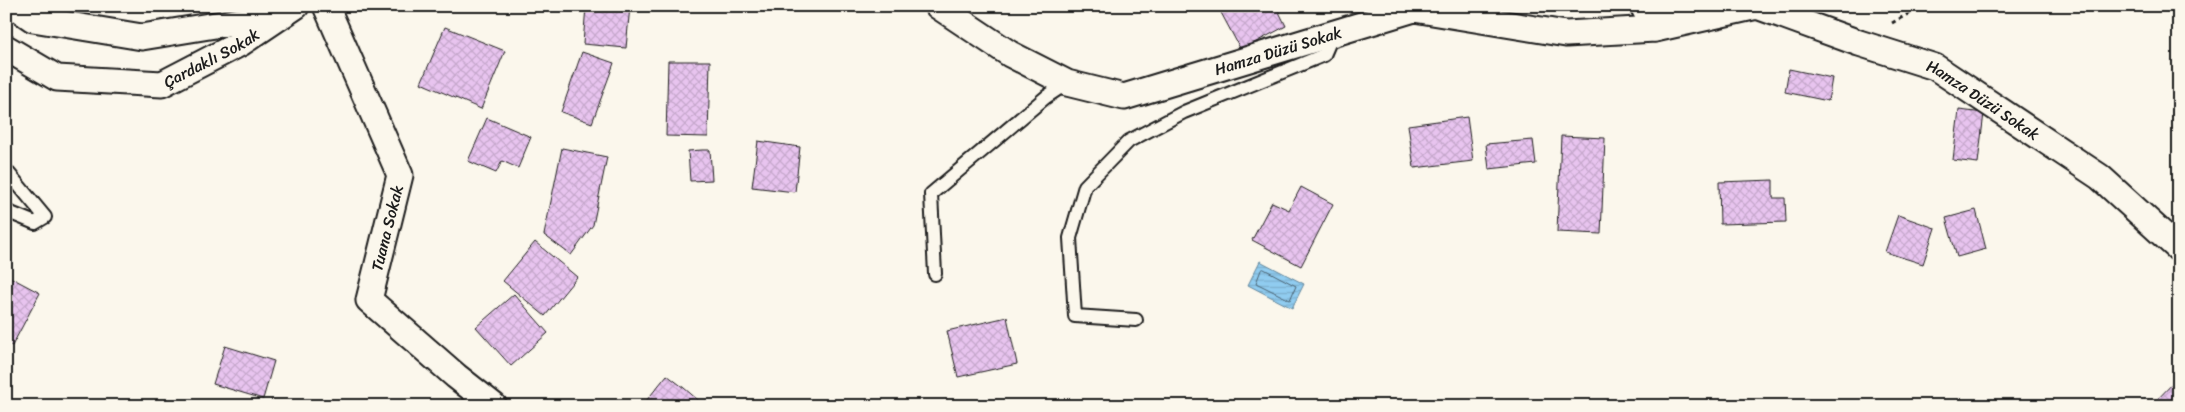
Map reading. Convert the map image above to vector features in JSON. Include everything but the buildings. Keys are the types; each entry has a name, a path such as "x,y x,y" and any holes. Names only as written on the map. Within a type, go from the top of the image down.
{"street":[{"path":"14,6 32,19 142,37 252,19 282,6"},
{"name":"Çardaklı Sokak","path":"6,48 57,78 162,84 241,43 296,6"},
{"name":"Tuana Sokak","path":"326,6 400,175 369,300 456,376 494,406"},
{"name":"Hamza Düzü Sokak","path":"938,6 1010,54 1067,83 1124,97 1414,10 1566,34 1655,29 1757,6 1858,43 1935,67 2100,177 2179,249"},
{"path":"1643,6 1655,29 1670,6"}],"lane":[{"path":"1136,320 1076,316 1070,238 1085,186 1128,141 1184,112 1324,55 1333,34"},
{"path":"935,274 931,194 1046,97 1067,83"},
{"path":"6,170 45,217 35,223 6,211"}],"water":[{"path":"1260,261 1304,284 1292,308 1248,285"}]}
